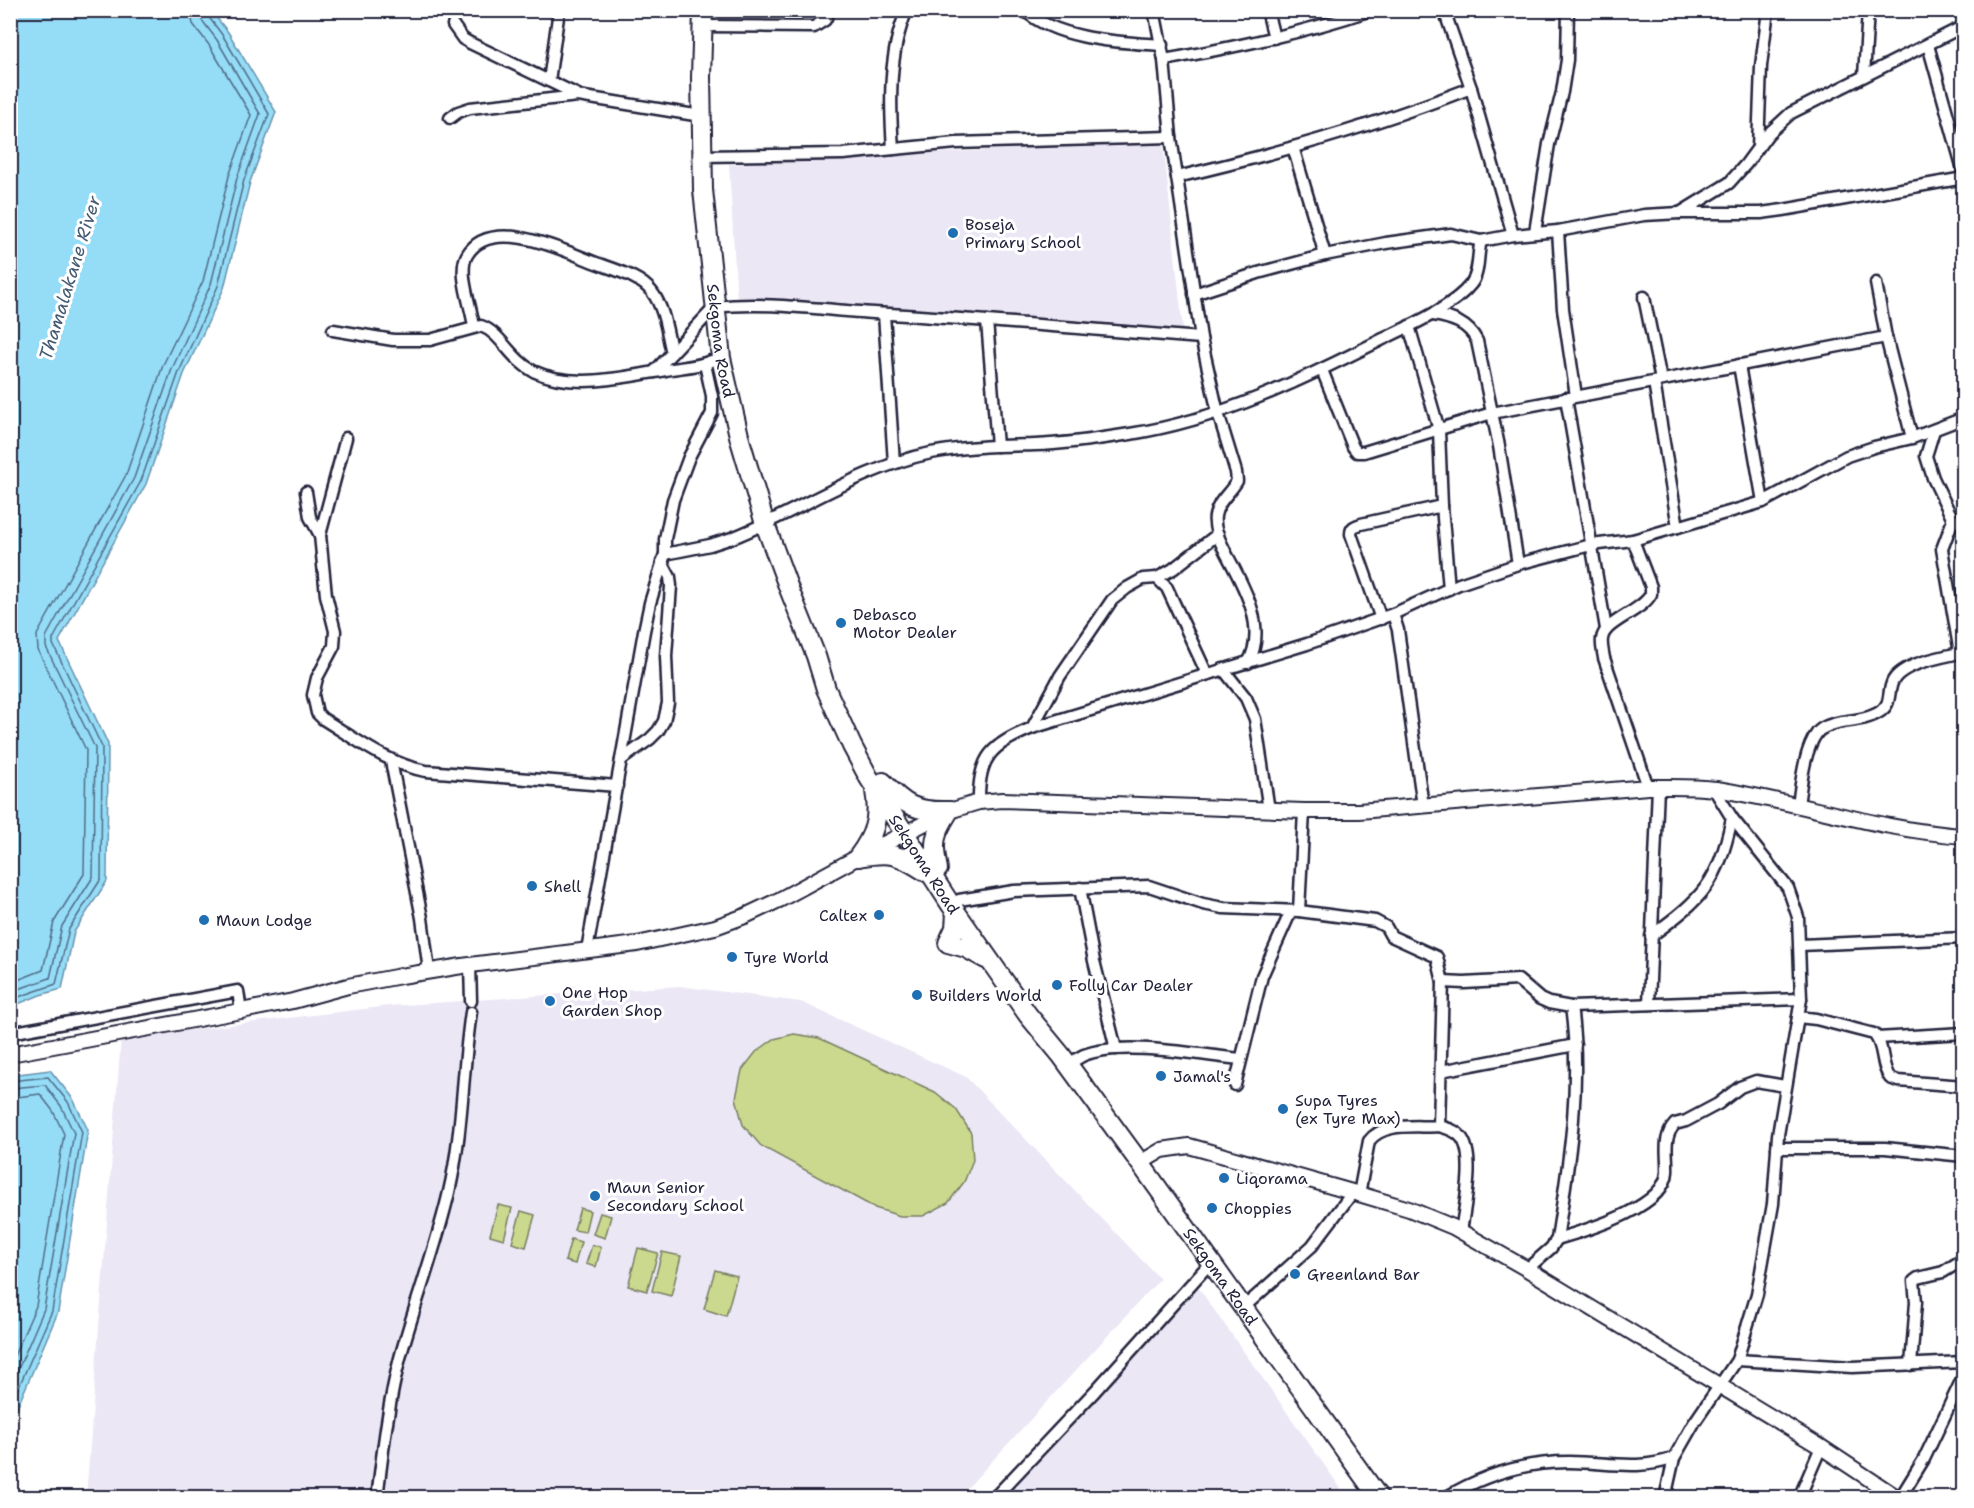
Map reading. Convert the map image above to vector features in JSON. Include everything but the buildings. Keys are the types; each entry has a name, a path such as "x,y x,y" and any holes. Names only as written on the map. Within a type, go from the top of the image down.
{"highway":[{"name":"Sekgoma Road","path":"703,18 702,156 715,307 713,361 765,524 816,656 826,689 852,746 879,784 934,872 1035,1009 1065,1060"},
{"path":"879,784 907,805 931,812 949,811"},
{"path":"858,857 876,827 879,784"},
{"path":"858,857 881,853 896,855 934,872 933,841 949,811"},
{"name":"Sekgoma Road","path":"958,906 991,962 1028,1015 1065,1060 1379,1497"}],"street":[{"path":"549,81 559,10"},
{"path":"703,18 814,27 825,20 830,10"},
{"path":"893,149 891,91 896,49 907,10"},
{"path":"1024,10 1033,18 1081,36 1162,45"},
{"path":"1154,10 1162,45 1171,137 1201,338 1218,413 1236,472 1237,481 1218,505 1215,523 1251,607 1255,625 1254,646 1253,655 1248,663"},
{"path":"1267,10 1274,38"},
{"path":"1164,60 1274,38 1319,27 1371,10"},
{"path":"1444,10 1472,88 1513,234"},
{"path":"1535,232 1549,144 1562,92 1567,60 1568,10"},
{"path":"1758,148 1761,66 1768,10"},
{"path":"1864,76 1868,10"},
{"path":"453,25 463,39 470,43 578,96"},
{"path":"1680,213 1729,183 1779,123 1791,113 1964,26"},
{"path":"1928,45 1964,173"},
{"path":"1177,177 1293,147 1472,88"},
{"path":"450,118 470,108 578,96 701,116"},
{"path":"702,156 843,154 957,143 1171,137"},
{"path":"1293,147 1325,255"},
{"path":"1194,294 1258,273 1325,255 1434,236 1451,234 1480,241 1513,234 1558,231 1644,215 1761,213 1964,178"},
{"path":"1558,231 1571,397 1591,544 1606,629"},
{"path":"474,327 465,282 466,256 482,242 500,237 516,237 538,241 642,283 659,303 672,353"},
{"path":"663,558 710,545 765,524 894,463 932,453 1129,435 1218,413 1322,370 1433,315 1472,284 1476,274 1480,241"},
{"path":"1876,283 1886,337 1912,438"},
{"path":"1644,297 1678,527"},
{"path":"654,372 715,307 752,306 884,314 1201,338"},
{"path":"884,314 894,463"},
{"path":"1433,315 1464,324 1472,331 1477,341 1518,564"},
{"path":"987,321 997,446"},
{"path":"1409,326 1438,430 1449,589"},
{"path":"333,330 393,340 430,340 474,327 486,328 498,338 515,359 533,371 553,378 576,381 654,372 713,361 712,413 679,481 669,517 663,558 644,631 587,950"},
{"path":"1322,370 1350,440 1357,452 1364,452 1492,413 1886,337"},
{"path":"1739,365 1763,502"},
{"path":"979,802 983,766 993,749 1007,739 1032,728 1248,663 1393,615 1449,589 1518,564 1591,544 1633,540 1763,502 1847,456 1912,438 1964,418"},
{"path":"1798,805 1804,771 1817,732 1829,725 1859,720 1883,710 1889,703 1895,676 1922,662 1962,653 1942,549 1958,522 1933,478 1926,456 1934,430"},
{"path":"346,438 320,535 326,595 334,631 334,646 314,689 317,713 392,761 426,771 617,786"},
{"path":"306,492 310,517 320,535"},
{"path":"1381,619 1350,534 1351,529 1361,524 1442,506"},
{"path":"1032,728 1060,676 1112,600 1143,579 1156,578 1218,534"},
{"path":"1633,540 1651,587 1651,594 1643,605 1606,629 1602,636 1604,658 1653,787 1649,1004"},
{"path":"621,760 658,731 664,721 668,703 667,619 671,586 663,558"},
{"path":"1156,578 1167,588 1207,674"},
{"path":"1393,615 1398,630 1423,806"},
{"path":"1223,669 1246,698 1255,719 1269,810"},
{"path":"392,761 422,918 429,972"},
{"path":"16,1053 293,1001 348,986 470,965 637,944 725,923 779,900 949,811 979,802 1002,800 1359,811 1682,786 1714,789 1798,805 1915,831 1964,836"},
{"path":"1665,1497 1674,1458 1694,1423 1737,1359 1757,1294 1773,1204 1785,1086 1801,999 1798,917 1788,888 1732,818 1714,789"},
{"path":"1235,1085 1262,976 1295,911 1304,811"},
{"path":"1651,936 1698,900 1710,883 1721,862 1732,818"},
{"path":"958,906 978,895 1014,891 1149,886 1203,904 1223,908 1295,911 1381,923 1391,936 1437,957 1443,982 1439,1126"},
{"path":"1080,888 1094,961 1116,1049"},
{"path":"1800,945 1964,938"},
{"path":"377,1497 386,1423 400,1358 443,1216 458,1150 471,1006 470,965"},
{"path":"1443,982 1518,980 1540,999 1549,1003 1571,1006 1801,999"},
{"path":"10,1033 238,991 241,1011"},
{"path":"1527,1269 1551,1248 1557,1239 1573,1138 1575,1045 1571,1006"},
{"path":"1798,1017 1866,1031 1877,1038 1964,1033"},
{"path":"1877,1038 1883,1064 1890,1078 1898,1081 1964,1086"},
{"path":"1441,1071 1575,1045"},
{"path":"1065,1060 1116,1049 1139,1049 1241,1059"},
{"path":"1557,1239 1604,1223 1647,1202 1658,1193 1667,1175 1666,1138 1675,1124 1686,1121 1718,1104 1740,1088 1756,1081 1785,1086"},
{"path":"1244,1307 1312,1246 1356,1193 1369,1141 1373,1136 1388,1128 1439,1126 1460,1135 1466,1144 1469,1158 1461,1232"},
{"path":"1140,1163 1162,1150 1190,1146 1410,1209 1461,1232 1527,1269 1821,1447 1899,1497 1924,1459 1964,1375"},
{"path":"1777,1148 1885,1148 1964,1156"},
{"path":"1911,1365 1916,1302 1914,1281 1943,1272 1964,1259"},
{"path":"994,1497 1095,1391 1211,1262"},
{"path":"1737,1359 1852,1367 1964,1362"},
{"path":"1799,1497 1821,1447"},
{"path":"1445,1497 1486,1478 1524,1466 1569,1462 1636,1466 1659,1463 1674,1458"}],"shaded area":[{"name":"Boseja Primary School","path":"1163,141 1183,330 737,302 729,164"},
{"name":"Maun Senior Secondary School","path":"679,986 801,1002 966,1077 1160,1279 959,1497 86,1498 121,1038 389,1006"},
{"path":"1198,1287 1347,1497 1002,1498"}],"green space":[{"path":"794,1034 819,1038 935,1092 956,1109 971,1133 973,1160 964,1182 948,1203 923,1216 900,1216 875,1208 761,1146 743,1125 736,1098 742,1070 756,1052 774,1039"},
{"path":"498,1205 512,1208 504,1239 490,1235"},
{"path":"580,1208 590,1211 585,1232 574,1230"},
{"path":"521,1211 535,1215 526,1247 512,1243"},
{"path":"600,1213 611,1216 605,1238 593,1234"},
{"path":"571,1239 581,1242 575,1264 565,1261"},
{"path":"592,1245 601,1247 596,1267 586,1264"},
{"path":"638,1248 658,1253 647,1291 628,1286"},
{"path":"662,1252 681,1256 671,1296 652,1291"},
{"path":"715,1270 737,1276 726,1316 704,1309"}],"water":[{"name":"Thamalakane River","path":"11,10 211,11 228,32 276,112 250,182 224,288 184,374 146,484 59,641 108,744 107,881 74,932 62,989 11,1007"},
{"path":"50,1070 73,1099 88,1130 58,1312 11,1422 11,1075"}],"place":[{"name":"Boseja Primary School","path":"953,233"},
{"name":"Debasco Motor Dealer","path":"841,623"},
{"name":"Shell","path":"532,886"},
{"name":"Caltex","path":"879,915"},
{"name":"Maun Lodge","path":"204,920"},
{"name":"Tyre World","path":"732,957"},
{"name":"Folly Car Dealer","path":"1057,985"},
{"name":"Builders World","path":"917,995"},
{"name":"One Hop Garden Shop","path":"550,1001"},
{"name":"Jamal's","path":"1161,1076"},
{"name":"Supa Tyres (ex Tyre Max)","path":"1283,1109"},
{"name":"Liqorama","path":"1224,1178"},
{"name":"Maun Senior Secondary School","path":"595,1196"},
{"name":"Choppies","path":"1212,1208"},
{"name":"Greenland Bar","path":"1295,1274"}]}
